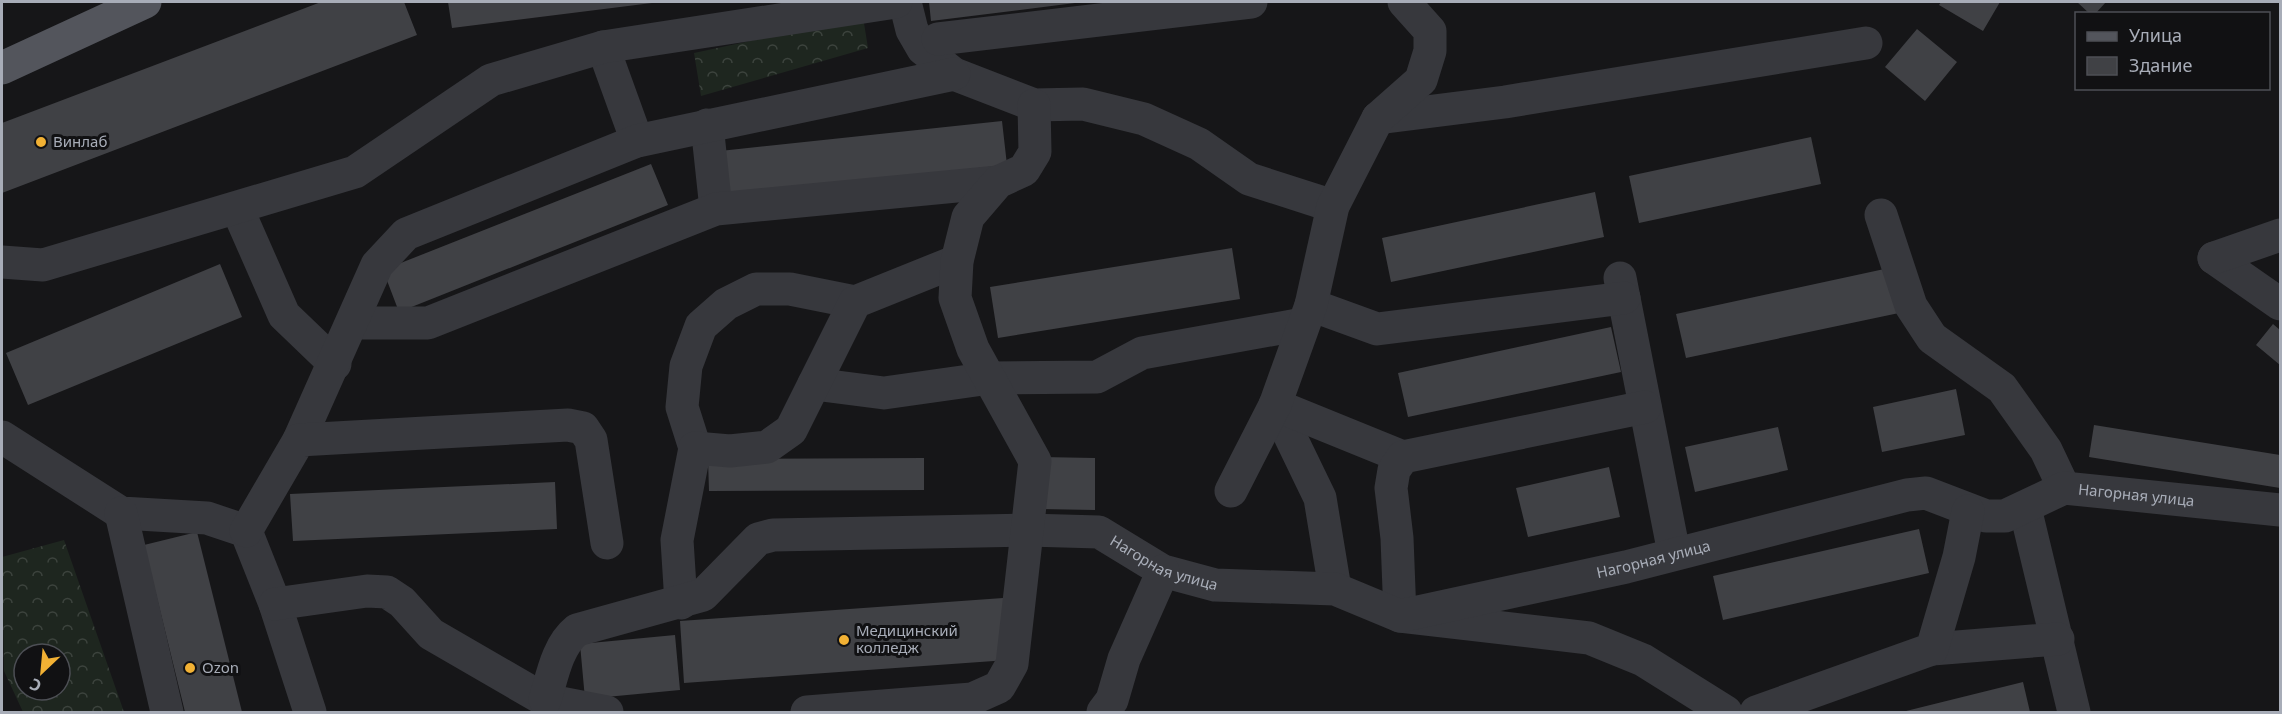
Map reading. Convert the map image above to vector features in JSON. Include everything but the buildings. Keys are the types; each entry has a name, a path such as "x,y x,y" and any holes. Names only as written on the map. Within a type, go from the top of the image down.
{"main road":[{"path":"2,68 145,2"}],"street":[{"path":"2,262 43,265 355,172 490,80 603,47 896,2"},
{"path":"905,2 912,30 923,49 954,74 1034,105 1083,104 1144,119 1199,144 1249,179 1333,206"},
{"path":"938,39 1251,2"},
{"path":"1231,491 1275,405 1307,314 1333,206 1378,118 1421,80 1430,51 1430,31 1404,2"},
{"path":"1378,118 1505,102 1866,43"},
{"path":"603,47 637,141"},
{"path":"246,531 299,440 378,265 406,234 637,141 954,74"},
{"path":"352,323 428,322 716,209 999,182 1024,170 1035,152 1034,105"},
{"path":"708,125 716,209"},
{"path":"807,712 972,699 999,687 1012,664 1035,461 973,349 955,298 957,261 968,217 999,182"},
{"path":"237,208 284,315 334,364"},
{"path":"1881,215 1911,306 1932,338 2002,388 2046,450 2064,488"},
{"path":"2280,235 2214,258 2280,304"},
{"path":"681,603 677,540 695,448 682,407 686,366 701,326 726,304 756,289 790,289 855,302 957,261"},
{"path":"814,384 884,393 990,378 1097,377 1143,353 1307,314 1377,329 1622,287 1674,553"},
{"path":"695,448 730,451 767,447 791,430 855,302"},
{"path":"1275,405 1403,458 1645,407"},
{"path":"1275,405 1320,498 1335,589"},
{"path":"299,440 568,425 583,428 591,440 606,543"},
{"path":"2,437 121,513 207,518 246,531 275,604 310,712"},
{"path":"1403,458 1394,470 1391,488 1397,538 1400,616 1589,638 1643,660 1726,712"},
{"name":"Нагорная улица","path":"545,700 567,638 577,630 681,603 703,595 758,539 773,535 1028,530 1099,532 1163,571 1215,585 1335,589 1400,616 1626,567 1907,495 1926,493 1986,516 2005,516 2064,488 2280,510"},
{"path":"2025,508 2074,712"},
{"path":"1932,649 1959,557 1968,511"},
{"path":"121,513 167,712"},
{"path":"1103,712 1112,699 1124,659 1163,571"},
{"path":"275,604 367,591 387,592 402,602 431,634 545,700 607,712"},
{"path":"1756,712 1932,649 2058,639"}],"green space":[{"path":"863,17 868,48 701,96 694,53"},
{"path":"64,540 124,712 23,712 18,702 72,702 72,642 12,642 12,688 4,671 2,557"}],"place":[{"name":"Винлаб","path":"41,142"},
{"name":"Медицинский колледж","path":"844,640"},
{"name":"Ozon","path":"190,668"}]}
